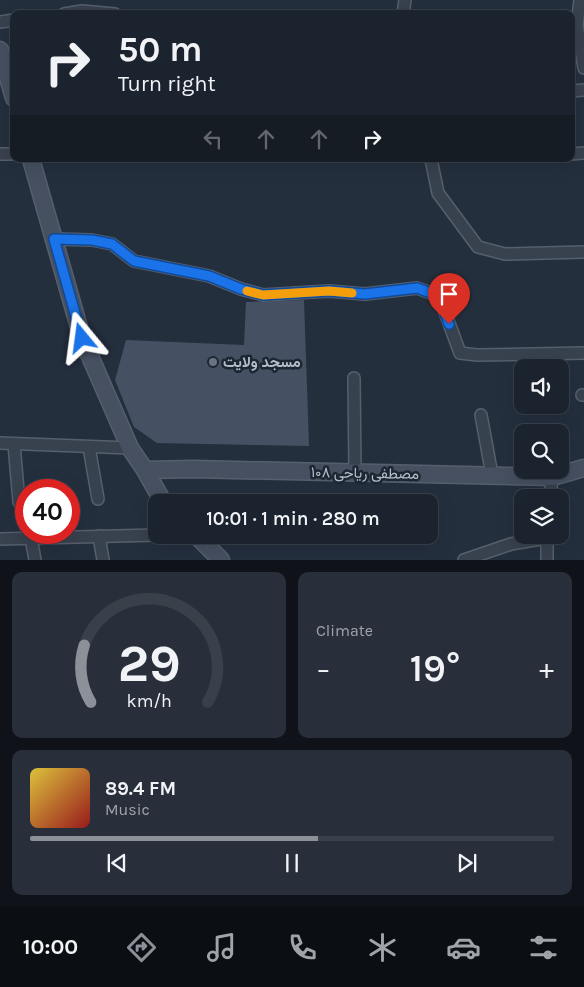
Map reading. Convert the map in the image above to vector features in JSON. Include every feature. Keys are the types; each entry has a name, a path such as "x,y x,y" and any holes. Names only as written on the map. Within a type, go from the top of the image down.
{"street":[{"path":"580,0 577,25 584,68"},
{"path":"83,6 99,10"},
{"path":"0,50 10,84"},
{"path":"32,162 82,338 130,448 158,494"},
{"path":"432,162 438,193 478,247 505,254 584,252"},
{"path":"54,239 92,240 112,244 134,261 209,276 241,289 263,295 329,291 365,294 417,288 439,296 460,353 477,355 584,353"},
{"path":"354,378 355,472"},
{"path":"481,415 492,476"},
{"path":"0,443 130,448"},
{"path":"14,444 17,479"},
{"path":"89,447 98,499"},
{"name":"مصطفی ریاحی ۱۰۸","path":"569,472 584,468"},
{"name":"مصطفی ریاحی ۱۰۸","path":"145,470 193,469 514,476"},
{"path":"80,537 148,535"},
{"path":"99,536 103,560"},
{"path":"0,539 15,539"},
{"path":"33,544 35,560"},
{"path":"205,544 221,560"},
{"path":"464,560 514,544"},
{"path":"547,544 547,560"}],"building":[{"name":"مسجد ولایت","path":"304,300 309,446 157,443 134,427 115,380 126,340 244,345 246,302"}],"slow traffic":[{"path":"247,291 263,295 329,291 352,293"}],"place":[{"name":"مسجد ولایت","path":"213,362"}],"route":[{"path":"82,338 54,239 92,240 112,244 134,261 209,276 241,289 263,295 329,291 365,294 417,288 439,296 449,324"}]}
